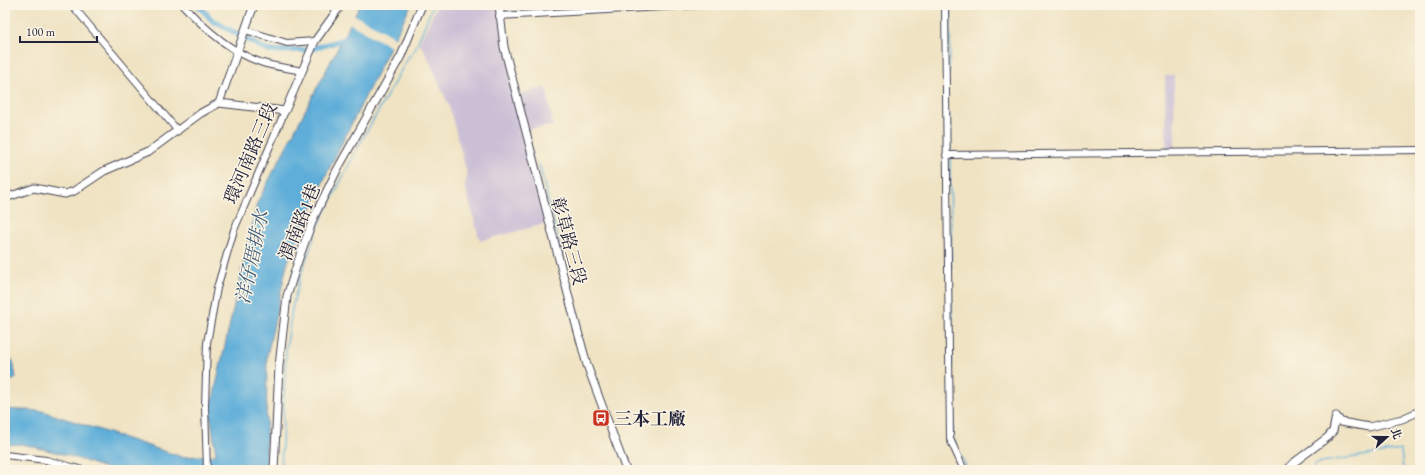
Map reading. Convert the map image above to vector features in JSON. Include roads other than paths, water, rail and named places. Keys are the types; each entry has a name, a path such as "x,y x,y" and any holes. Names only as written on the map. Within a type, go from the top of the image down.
{"street":[{"path":"72,5 178,131"},
{"path":"183,5 198,22 260,62 304,68"},
{"path":"219,103 254,5"},
{"name":"環河南路三段","path":"207,470 205,406 207,343 217,288 234,230 315,41 340,5"},
{"name":"渭南路1巷","path":"274,470 279,366 287,296 299,258 314,217 337,170 400,56 422,5"},
{"name":"彰草路三段","path":"499,5 499,16 504,47 531,157 587,366 626,470"},
{"path":"499,16 698,5"},
{"path":"945,5 950,439 964,470"},
{"path":"245,31 287,42 315,41"},
{"path":"5,198 34,188 65,194 74,191 104,171 148,152 201,113 219,103 285,111"},
{"path":"946,154 1420,150"},
{"path":"1288,470 1292,464 1333,431 1336,416 1341,422 1370,427 1402,419 1420,411"},
{"path":"5,455 46,460 83,470"}],"water":[{"name":"洋仔厝排水","path":"360,5 411,5 327,173 287,264 267,356 266,470 111,470 67,455 22,444 5,445 5,409 42,411 182,457 216,455 210,412 257,203"},
{"path":"5,352 13,361 16,378 5,385"}],"waterway":[{"path":"198,5 213,21 269,51 308,50 349,38"},
{"path":"281,470 286,350 292,309 299,280 318,226 358,147 408,58 415,49 433,5"},
{"path":"503,10 633,5"},
{"path":"949,73 951,5"},
{"path":"949,113 950,153"},
{"path":"950,157 953,436 956,445"},
{"path":"539,164 578,317"},
{"path":"1314,470 1314,465 1322,462 1401,450 1403,470"},
{"path":"960,454 968,470"}],"place":[{"name":"三本工廠","path":"601,418"}]}
